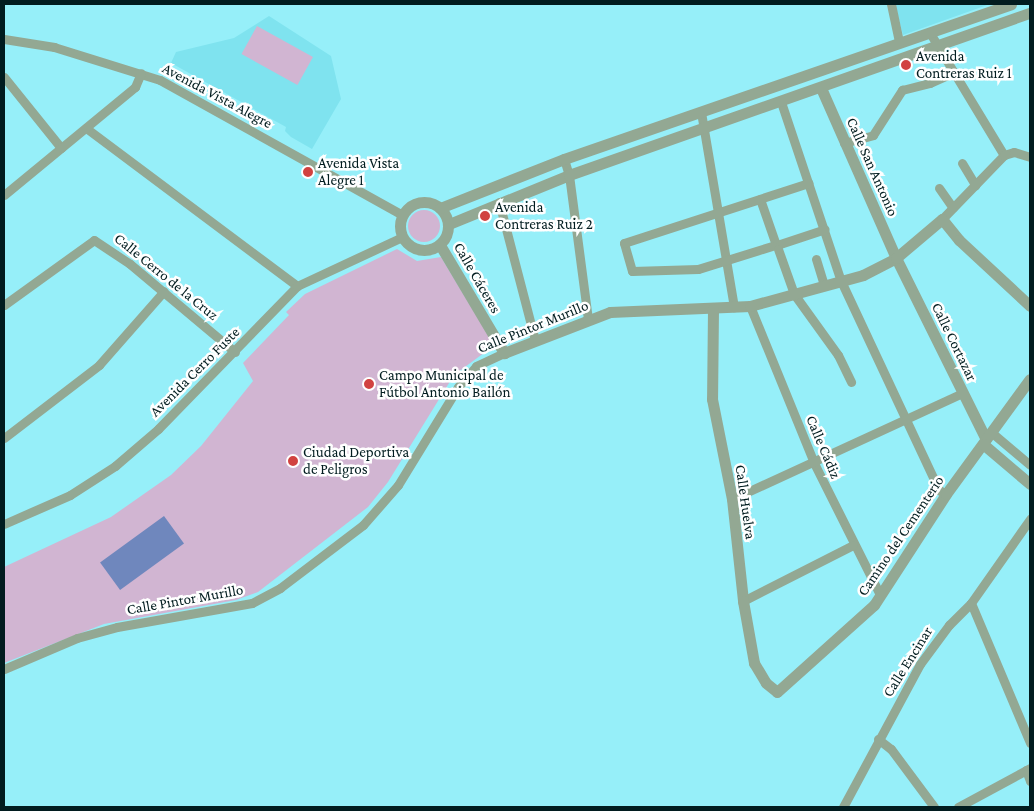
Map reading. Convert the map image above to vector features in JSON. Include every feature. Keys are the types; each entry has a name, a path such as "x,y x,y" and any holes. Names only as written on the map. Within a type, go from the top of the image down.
{"street":[{"path":"891,4 899,43"},
{"path":"440,208 449,224 446,237 440,245 426,251 418,250 402,237 400,229 403,215 412,205 421,202 440,208 564,159 1011,4"},
{"path":"449,224 499,202 569,176 1030,13 1026,4"},
{"path":"930,33 952,73 1004,155 1014,152 1030,157"},
{"name":"Avenida Vista Alegre","path":"4,39 54,46 141,72 403,215"},
{"path":"4,195 135,87 141,72"},
{"path":"816,73 821,88"},
{"path":"844,143 873,135 902,90 930,83 952,73"},
{"path":"4,76 61,148"},
{"name":"Calle San Antonio","path":"821,88 896,258"},
{"path":"781,102 841,281 939,490 946,494"},
{"path":"700,112 734,307"},
{"path":"86,128 297,286"},
{"name":"Calle Pintor Murillo","path":"4,669 77,638 118,627 252,603 280,588 363,525 398,485 458,387 476,366 588,319 631,309 714,309 750,306 863,275 896,258 942,219 1004,155"},
{"path":"564,159 569,176 588,319"},
{"path":"962,162 975,185"},
{"path":"809,183 624,243 632,270 698,269 726,262 825,229"},
{"path":"938,188 953,208"},
{"path":"760,199 794,294 838,355 851,382"},
{"path":"499,202 535,340"},
{"path":"942,219 959,240 1030,306"},
{"name":"Avenida Cerro Fuste","path":"4,524 70,495 115,466 158,429 235,352 297,286 402,237"},
{"name":"Calle Cerro de la Cruz","path":"4,305 94,240 101,242 164,291 235,352"},
{"name":"Calle Cáceres","path":"440,245 504,353"},
{"name":"Calle Cortazar","path":"896,258 962,393 987,438"},
{"path":"816,259 824,286"},
{"path":"4,438 98,365 164,291"},
{"name":"Calle Cádiz","path":"750,306 814,463 853,545 880,596"},
{"name":"Calle Huelva","path":"714,309 712,399 732,499 743,601 754,663 766,682 777,692"},
{"name":"Camino del Cementerio","path":"777,692 874,605 946,494 1030,379"},
{"path":"732,499 814,463 962,393"},
{"path":"987,438 1030,464"},
{"path":"987,438 1030,484"},
{"name":"Calle Encinar","path":"843,807 920,664 949,625 971,603 1030,519"},
{"path":"743,601 853,545"},
{"path":"971,603 1030,742"},
{"path":"878,740 891,750 934,807"},
{"path":"958,807 1028,769 1030,781"}],"shaded area":[{"path":"895,4 990,4 903,35"},
{"path":"269,16 331,56 341,99 312,149 291,137 285,131 286,127 171,63 176,52 234,38"},
{"path":"257,26 313,57 297,85 241,54"},
{"path":"424,210 436,214 440,226 436,238 424,242 412,238 408,226 412,214"},
{"name":"Ciudad Deportiva de Peligros","path":"397,249 417,261 441,257 491,340 488,350 454,375 388,482 368,507 258,592 236,600 104,624 4,663 4,567 111,517 171,475 201,446 253,381 243,363 289,315 286,312 305,294"},
{"path":"164,516 184,544 120,590 100,562"}],"place":[{"name":"Avenida Contreras Ruiz 1","path":"906,65"},
{"name":"Avenida Vista Alegre 1","path":"308,172"},
{"name":"Avenida Contreras Ruiz 2","path":"485,216"},
{"name":"Campo Municipal de Fútbol Antonio Bailón","path":"369,384"},
{"name":"Ciudad Deportiva de Peligros","path":"293,461"}]}
